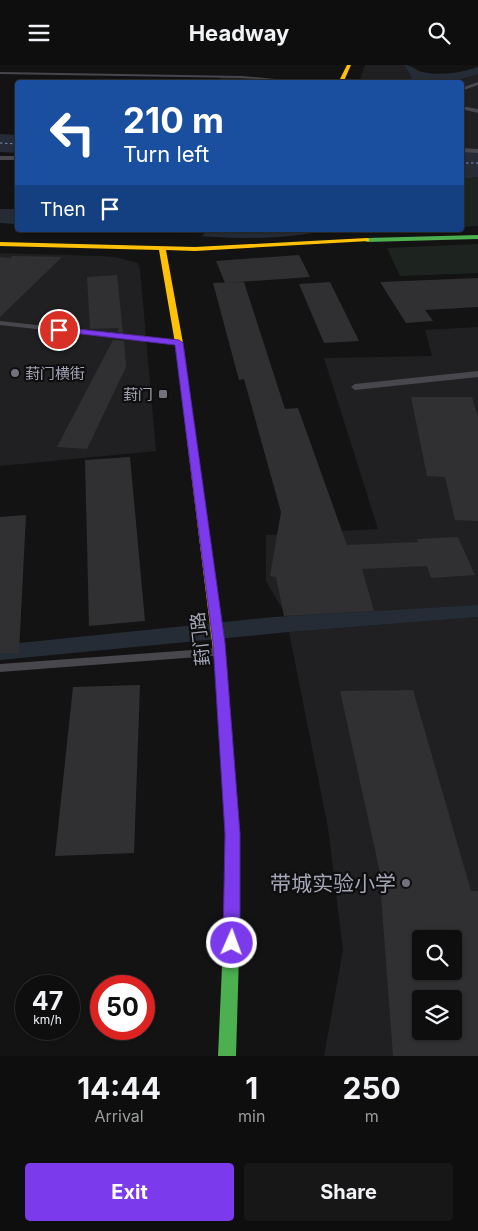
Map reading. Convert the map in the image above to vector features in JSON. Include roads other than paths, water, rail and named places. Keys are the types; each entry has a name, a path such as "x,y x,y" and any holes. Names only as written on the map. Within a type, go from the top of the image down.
{"main road":[{"path":"342,80 349,65"},
{"path":"162,249 175,237"},
{"path":"0,244 162,249 478,237"},
{"name":"葑门路","path":"162,249 179,343 219,647 233,834 234,886 228,1056"}],"lane":[{"path":"0,73 242,77 278,80"},
{"path":"464,89 478,83"},
{"path":"464,108 478,111"},
{"path":"464,150 478,151"},
{"path":"0,158 15,159"},
{"path":"0,323 179,343"},
{"path":"355,387 478,374"},
{"path":"0,668 219,647"}],"place":[{"name":"葑门横街","path":"15,373"},
{"name":"葑门","path":"163,394"},
{"name":"带城实验小学","path":"406,883"}]}
